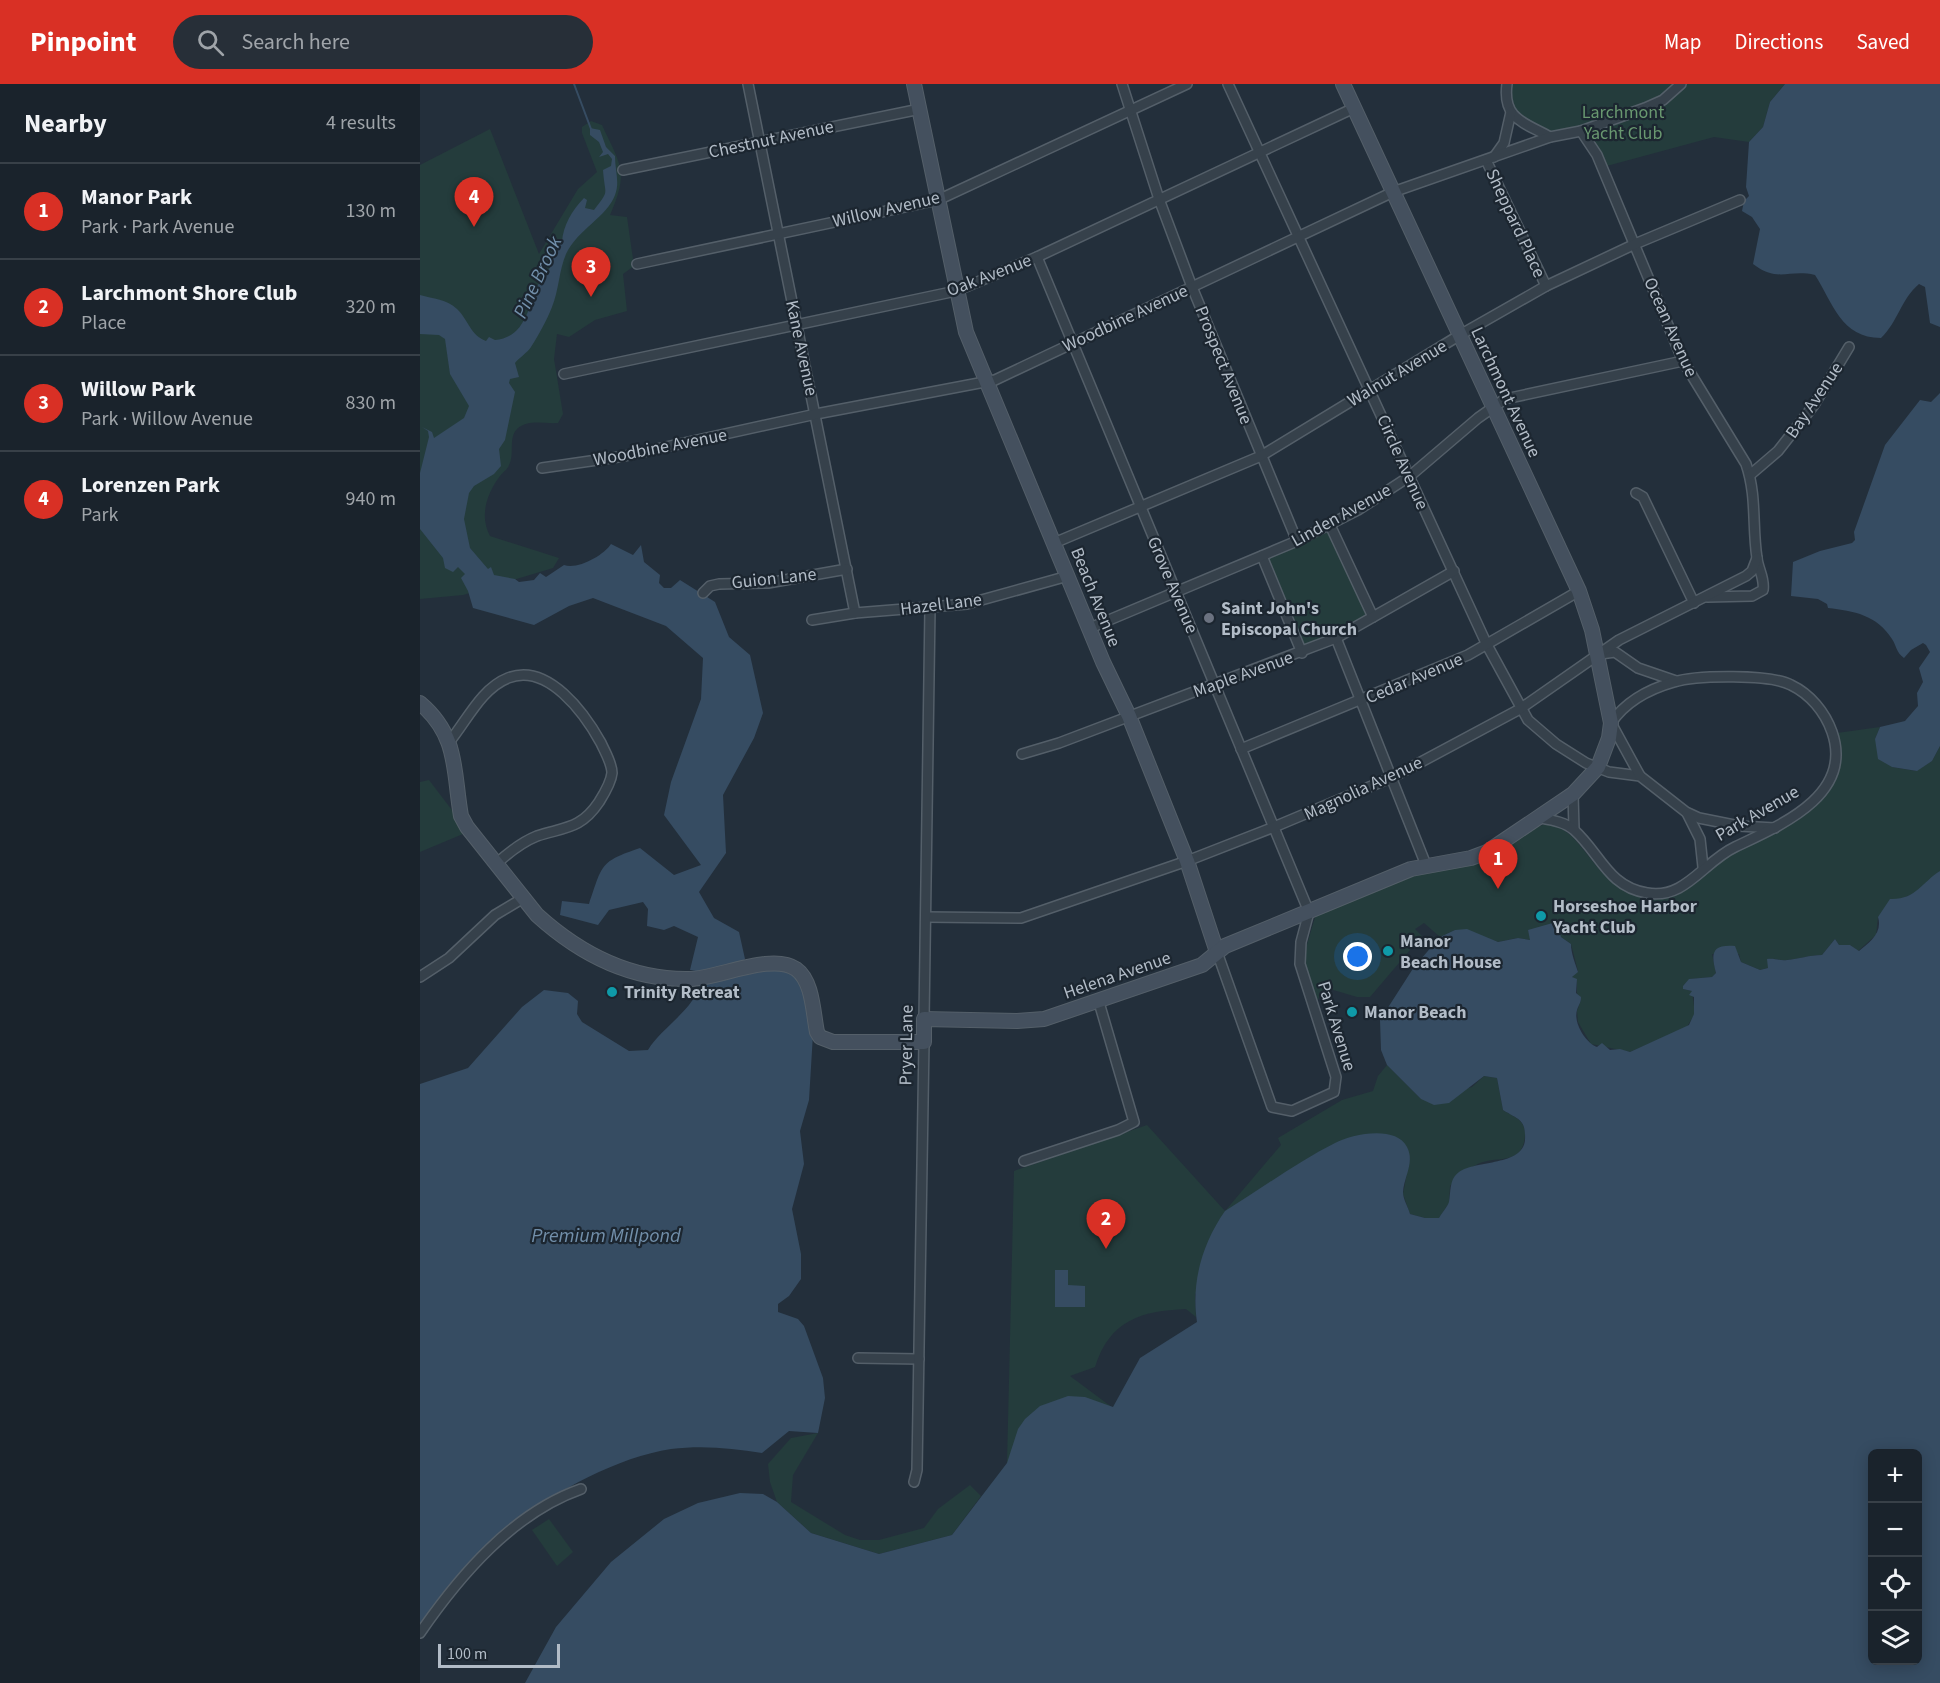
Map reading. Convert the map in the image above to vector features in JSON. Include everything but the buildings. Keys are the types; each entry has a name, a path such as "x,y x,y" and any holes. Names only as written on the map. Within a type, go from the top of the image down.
{"street":[{"name":"Kane Avenue","path":"748,84 855,613"},
{"name":"Prospect Avenue","path":"1122,84 1159,199 1192,287 1297,542"},
{"name":"Willow Avenue","path":"637,264 778,232 938,200 1187,84"},
{"name":"Circle Avenue","path":"1228,84 1487,645 1520,709 1542,735 1598,767 1609,772 1640,776"},
{"name":"Larchmont Avenue","path":"1343,84 1579,591 1598,654 1611,723"},
{"path":"1490,158 1504,143 1511,112 1507,84"},
{"name":"Woodbine Avenue","path":"543,468 625,456 816,414 994,380 1394,192 1550,137 1581,131 1663,100 1681,84"},
{"name":"Beach Avenue","path":"918,85 920,109 966,332 1129,716 1187,861 1267,1099 1272,1107 1279,1111"},
{"name":"Oak Avenue","path":"564,374 956,291 1037,257 1261,154 1354,108"},
{"name":"Chestnut Avenue","path":"623,170 920,109"},
{"path":"1511,112 1526,126 1550,137"},
{"name":"Ocean Avenue","path":"1581,131 1597,155 1683,361 1742,458 1749,475 1756,520 1757,558 1764,584 1761,593 1743,597 1705,597"},
{"name":"Sheppard Place","path":"1490,158 1546,286"},
{"name":"Walnut Avenue","path":"1054,543 1261,456 1460,335 1546,286 1635,244 1740,200"},
{"name":"Grove Avenue","path":"1037,257 1309,912"},
{"name":"Bay Avenue","path":"1749,475 1778,451 1815,405 1849,346"},
{"name":"Linden Avenue","path":"1090,628 1297,542 1358,510 1410,476 1492,407 1505,399 1683,361"},
{"path":"1636,493 1643,497 1694,603"},
{"path":"1329,525 1373,617"},
{"path":"1262,556 1302,652"},
{"name":"Magnolia Avenue","path":"926,917 1021,918 1187,861 1393,777 1520,709 1618,640 1746,576 1752,572 1757,558"},
{"name":"Guion Lane","path":"703,593 710,586 719,584 768,583 847,569"},
{"name":"Maple Avenue","path":"1022,754 1336,639 1454,571"},
{"name":"Hazel Lane","path":"812,620 855,613 967,604 1068,576"},
{"name":"Cedar Avenue","path":"1241,749 1418,678 1487,645 1579,591"},
{"name":"Pryer Lane","path":"914,1482 917,1470 930,608"},
{"path":"1336,639 1393,777 1426,865"},
{"name":"Park Avenue","path":"1598,654 1615,652 1638,668 1676,681"},
{"path":"450,741 488,690 507,678 525,675 552,685 579,708 609,758 612,771 610,779 599,802 587,817 578,825 527,841 496,864"},
{"name":"Park Avenue","path":"1574,829 1612,878 1630,889 1646,893 1671,892 1694,878 1703,867 1728,850 1775,828 1810,804 1821,794 1833,777 1834,738 1824,714 1804,693 1780,681 1749,677 1676,681 1627,704 1611,723"},
{"path":"420,703 432,713 450,741 461,816 537,915 581,950 605,962 668,979 702,978 782,963 803,976 808,987 817,1032 826,1041 924,1042"},
{"path":"1309,912 1426,865 1455,861 1487,852 1573,794 1598,767 1609,738 1611,723"},
{"path":"1611,723 1640,776 1686,812 1699,818 1739,826 1775,828"},
{"path":"1540,818 1574,829 1573,794"},
{"path":"1686,812 1700,839 1703,867"},
{"path":"420,976 449,958 495,915 525,897"},
{"name":"Park Avenue","path":"1279,1111 1301,1109 1334,1092 1336,1086 1336,1077 1300,964 1301,942 1309,912"},
{"name":"Helena Avenue","path":"924,1019 1017,1021 1044,1019 1202,965 1225,946 1309,912"},
{"path":"1024,1161 1127,1127 1134,1122 1098,999"},
{"path":"858,1358 919,1359"},
{"path":"420,1633 474,1563 520,1523 566,1494 581,1489"}],"green space":[{"name":"Larchmont Yacht Club","path":"1508,84 1785,84 1770,102 1763,127 1749,142 1714,137 1603,167 1581,131 1550,136 1512,112"},
{"path":"591,121 602,125 620,169 619,188 610,215 627,217 634,266 623,274 627,311 595,320 569,337 557,334 554,359 563,414 558,423 531,423 517,429 513,437 511,461 491,490 485,513 490,536 559,558 553,568 463,595 420,599 420,165 490,129 539,254 578,189 597,172 582,133 582,127"},
{"path":"1328,528 1370,616 1344,632 1303,649 1265,557"},
{"path":"1880,727 1875,739 1892,767 1916,771 1932,761 1940,746 1940,871 1918,892 1900,899 1878,917 1876,935 1858,951 1850,945 1839,945 1835,939 1822,955 1785,960 1768,959 1768,968 1760,970 1741,962 1739,954 1712,954 1716,973 1712,977 1690,979 1683,986 1683,989 1692,991 1695,1014 1686,1028 1630,1052 1591,1044 1578,1022 1577,1011 1581,1000 1577,993 1577,982 1572,977 1578,971 1571,944 1561,937 1528,930 1531,940 1517,938 1498,942 1455,930 1440,937 1424,923 1415,929 1422,936 1370,997 1357,997 1330,989 1321,994 1316,1003 1303,958 1316,914 1411,873 1502,849 1537,827 1549,823 1568,833 1601,871 1613,881 1630,890 1654,897 1674,896 1690,886 1719,860 1792,823 1817,803 1828,789 1837,768 1840,755 1837,733"},
{"path":"429,780 458,818 463,834 420,852 420,782"},
{"path":"1387,1065 1421,1099 1472,1087 1484,1076 1497,1078 1503,1110 1524,1126 1525,1135 1519,1152 1507,1158 1483,1162 1466,1172 1450,1186 1449,1203 1439,1218 1425,1218 1410,1214 1403,1194 1410,1157 1195,1294 1196,1317 1186,1309 1155,1312 1129,1321 1109,1338 1095,1367 1070,1376 1113,1408 1007,1463 1014,1171 1147,1125 1225,1211 1281,1145 1278,1138 1342,1100 1373,1091 1378,1076"},
{"path":"818,1433 793,1475 791,1502 845,1535 860,1540 879,1540 924,1528 938,1509 970,1485 981,1496 952,1535 879,1554 811,1533 777,1502 770,1482 768,1464 791,1438"},
{"path":"549,1519 573,1552 557,1566 532,1530"}],"water":[{"path":"1785,84 1940,84 1940,327 1930,323 1925,287 1919,284 1881,338 1856,332 1847,325 1833,307 1815,275 1769,273 1753,264 1760,229 1752,217 1742,211 1744,201 1749,196 1746,187 1749,142 1763,127 1770,102"},
{"name":"Premium Millpond","path":"590,128 600,130 606,147 615,156 617,181 615,195 606,210 571,245 564,260 548,317 531,347 515,363 519,377 510,379 509,383 515,392 505,440 499,449 501,466 494,474 474,486 469,493 464,519 470,548 488,569 491,567 494,575 515,579 519,582 534,580 540,573 546,577 564,565 583,563 597,557 611,544 633,555 641,545 644,562 660,575 659,583 664,588 671,588 680,580 715,602 729,637 750,655 763,713 754,738 723,795 726,853 699,892 714,918 739,932 745,959 739,964 740,976 781,968 802,980 813,1034 809,1100 800,1131 804,1164 792,1209 801,1254 801,1279 789,1296 778,1304 778,1312 798,1319 804,1326 823,1378 825,1398 818,1433 789,1431 762,1453 717,1448 671,1449 620,1463 569,1487 521,1518 480,1552 441,1598 420,1628 420,1084 468,1068 522,1007 544,990 568,993 578,1001 577,1014 582,1022 629,1051 648,1050 689,1005 701,984 702,972 690,970 698,937 674,926 664,930 647,926 648,909 643,902 609,910 598,925 560,915 562,901 589,904 604,866 617,857 640,848 674,875 701,865 664,815 671,782 701,699 703,658 666,626 593,598 569,606 534,625 473,608 461,578 465,574 458,567 453,572 445,568 443,558 420,529 420,473 429,437 428,431 422,427 432,432 434,438 464,418 469,406 450,374 445,339 439,335 420,334 420,295 444,301 453,306 461,313 476,335 486,341 489,337 495,340 505,338 520,327 539,283 552,264 550,258 556,254 555,245 562,242 566,224 572,213 584,198 587,200 585,208 594,210 604,195 603,170 611,166 612,159 608,154 599,157 603,152 599,142 590,135"},
{"path":"1940,393 1940,746 1932,761 1917,771 1892,767 1878,759 1875,739 1880,727 1905,721 1918,706 1917,693 1923,682 1919,668 1930,652 1926,645 1923,643 1911,650 1904,658 1886,631 1872,619 1856,613 1828,608 1827,604 1818,599 1791,596 1793,562 1820,551 1852,543 1855,540 1854,532 1885,445 1920,400 1931,402"},
{"path":"1940,871 1940,1683 525,1683 556,1627 611,1562 664,1519 698,1503 740,1493 763,1494 777,1502 811,1533 879,1554 952,1535 1007,1463 1018,1429 1025,1419 1040,1406 1068,1396 1085,1397 1113,1407 1140,1358 1197,1322 1196,1293 1200,1264 1210,1237 1225,1211 1321,1150 1352,1137 1373,1133 1394,1136 1401,1140 1407,1147 1410,1158 1403,1192 1410,1214 1425,1218 1439,1218 1449,1202 1452,1182 1459,1172 1508,1158 1522,1148 1525,1140 1523,1124 1503,1110 1497,1078 1484,1076 1449,1103 1434,1105 1421,1099 1387,1065 1381,1050 1380,1020 1414,967 1440,937 1455,930 1467,929 1498,942 1518,938 1530,940 1528,930 1556,922 1561,937 1571,944 1578,972 1572,977 1577,979 1576,993 1581,997 1576,1015 1581,1032 1597,1047 1602,1043 1610,1050 1620,1049 1630,1052 1689,1025 1694,1014 1694,997 1689,995 1692,991 1683,989 1683,986 1689,979 1712,977 1716,973 1713,956 1717,949 1735,946 1741,962 1760,970 1768,968 1767,959 1784,960 1822,955 1835,939 1839,945 1850,945 1859,951 1877,933 1878,917 1890,899 1906,897"},
{"path":"1055,1270 1068,1270 1068,1285 1085,1286 1085,1307 1055,1307"}],"waterway":[{"name":"Pine Brook","path":"574,84 591,129"}],"place":[{"name":"Lorenzen Park","path":"474,227"},
{"name":"Willow Park","path":"591,297"},
{"name":"Saint John's Episcopal Church","path":"1209,618"},
{"name":"Manor Park","path":"1498,889"},
{"name":"Horseshoe Harbor Yacht Club","path":"1541,916"},
{"name":"Manor Beach House","path":"1388,951"},
{"name":"Trinity Retreat","path":"612,992"},
{"name":"Manor Beach","path":"1352,1012"},
{"name":"Larchmont Shore Club","path":"1106,1249"}]}
